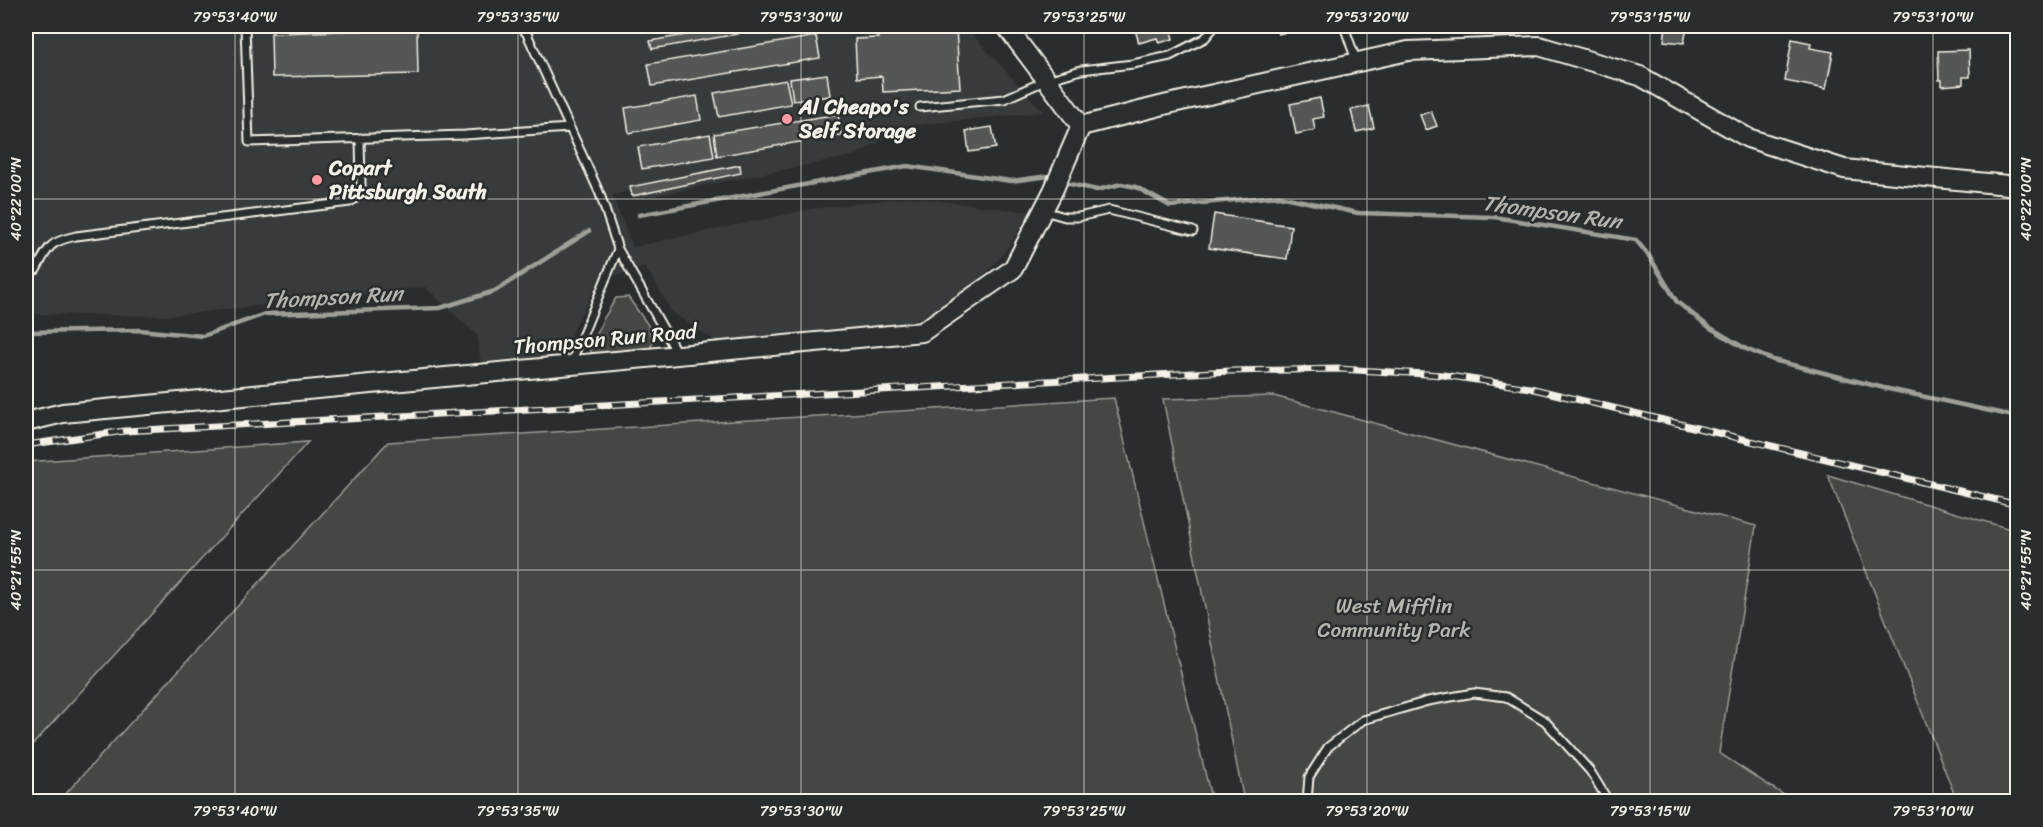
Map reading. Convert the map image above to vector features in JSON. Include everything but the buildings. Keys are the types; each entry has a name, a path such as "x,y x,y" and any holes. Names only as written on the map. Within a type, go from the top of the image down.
{"street":[{"path":"1006,26 1081,126 1168,104 1408,51 1539,46 1640,76 1748,138 1844,170 2018,186"},
{"name":"Thompson Run Road","path":"26,422 63,413 922,332 1013,269 1043,211 1081,126"}],"lane":[{"path":"245,26 249,142 465,135 570,128"},
{"path":"520,26 527,34 600,194 618,249 678,355"},
{"path":"920,107 1004,99 1047,80 1081,70 1170,57 1205,38 1215,26"},
{"path":"1344,26 1356,62"},
{"path":"26,273 36,270 47,250 57,240 350,202 359,196 361,185 360,138"},
{"path":"1043,211 1065,217 1078,217 1109,210 1193,231"},
{"path":"570,365 618,249"},
{"path":"1307,801 1309,777 1328,747 1363,720 1428,701 1473,693 1506,697 1545,722 1590,771 1609,801"}],"shaded area":[{"name":"Copart Pittsburgh South","path":"26,26 965,26 1043,112 905,126 856,155 633,200 630,191 612,195 633,247 811,209 910,197 1030,212 1005,252 960,297 936,312 899,326 720,344 671,312 644,267 598,281 560,356 481,363 477,335 425,287 167,316 26,314"}],"green space":[{"path":"628,297 648,325 653,343 648,351 597,359 590,350 604,318 616,298"},
{"name":"West Mifflin Community Park","path":"1274,396 1756,526 1719,753 1793,801 1244,801 1163,399"},
{"path":"1114,398 1212,801 59,801 388,442"},
{"path":"308,442 26,752 26,462"},
{"path":"1828,475 2017,531 2017,801 1957,801"}],"waterway":[{"name":"Thompson Run","path":"639,215 907,166 1011,181 1049,176"},
{"name":"Thompson Run","path":"1070,184 1097,190 1121,184 1136,187 1170,206 1279,196 1358,213 1494,217 1636,240 1649,256 1677,302 1709,327 1746,349 1773,360 1884,388 2018,417"},
{"name":"Thompson Run","path":"26,332 139,330 203,336 265,314 440,308 495,291 589,231"}],"railway":[{"path":"26,445 125,431 1230,371 1339,369 1443,375 1530,388 2018,505"}],"place":[{"name":"Al Cheapo's Self Storage","path":"787,119"},
{"name":"Copart Pittsburgh South","path":"317,180"}]}
